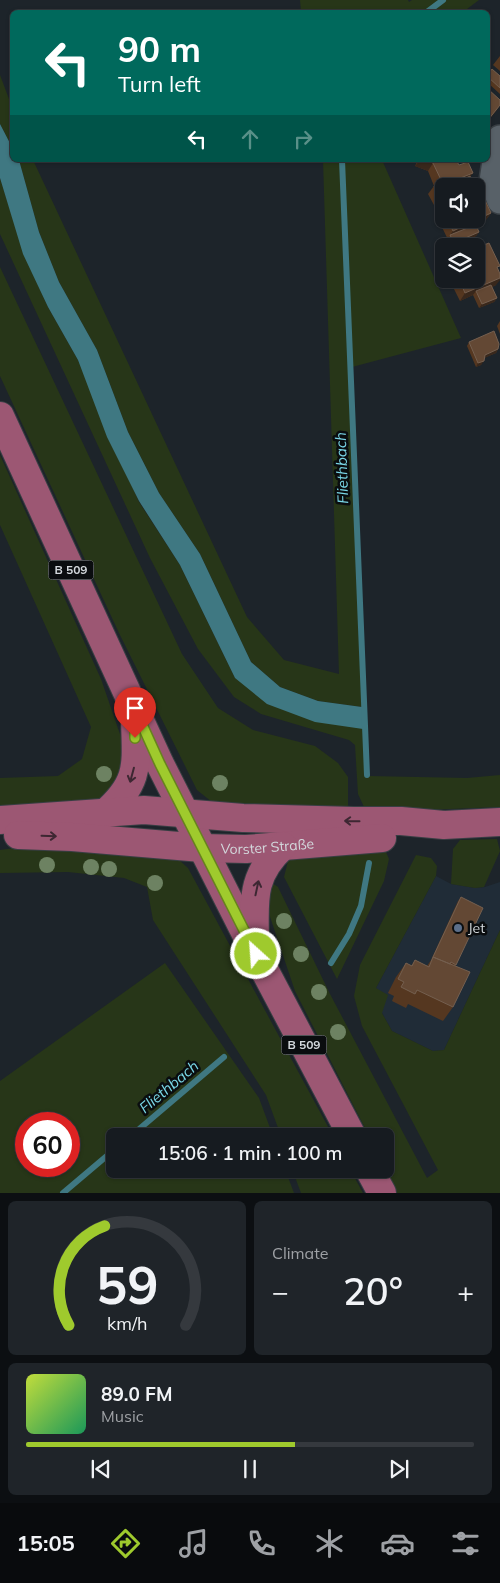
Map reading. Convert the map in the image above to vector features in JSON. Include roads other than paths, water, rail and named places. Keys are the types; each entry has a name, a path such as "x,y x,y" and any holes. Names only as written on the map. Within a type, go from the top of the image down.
{"main road":[{"name":"B 509","path":"0,416 160,764 256,954 348,1128"},
{"path":"104,814 119,801 133,778 136,752 135,709"},
{"name":"Vorster Straße","path":"0,820 144,810 253,818 400,821 444,825 500,822"},
{"name":"Vorster Straße","path":"0,834 72,836 202,848 246,849 402,836 444,825"},
{"path":"256,954 256,887 267,862 283,846"},
{"path":"374,1178 382,1193"}],"street":[{"path":"500,138 498,140 492,181 500,201"}],"water":[{"path":"0,124 10,143 10,162 20,162 39,232 59,282 97,350 128,432 159,493 200,554 251,662 280,687 318,701 362,707 363,729 315,722 267,704 235,678 180,565 139,501 107,437 78,360 48,307 23,254 0,178"}],"waterway":[{"name":"Fliethbach","path":"430,10 443,0"},
{"name":"Fliethbach","path":"342,162 367,775"},
{"name":"Fliethbach","path":"331,963 349,934 361,906 369,863"},
{"name":"Fliethbach","path":"140,1128 224,1057"},
{"name":"Fliethbach","path":"63,1193 106,1157"}],"place":[{"name":"Jet","path":"458,928"}]}
